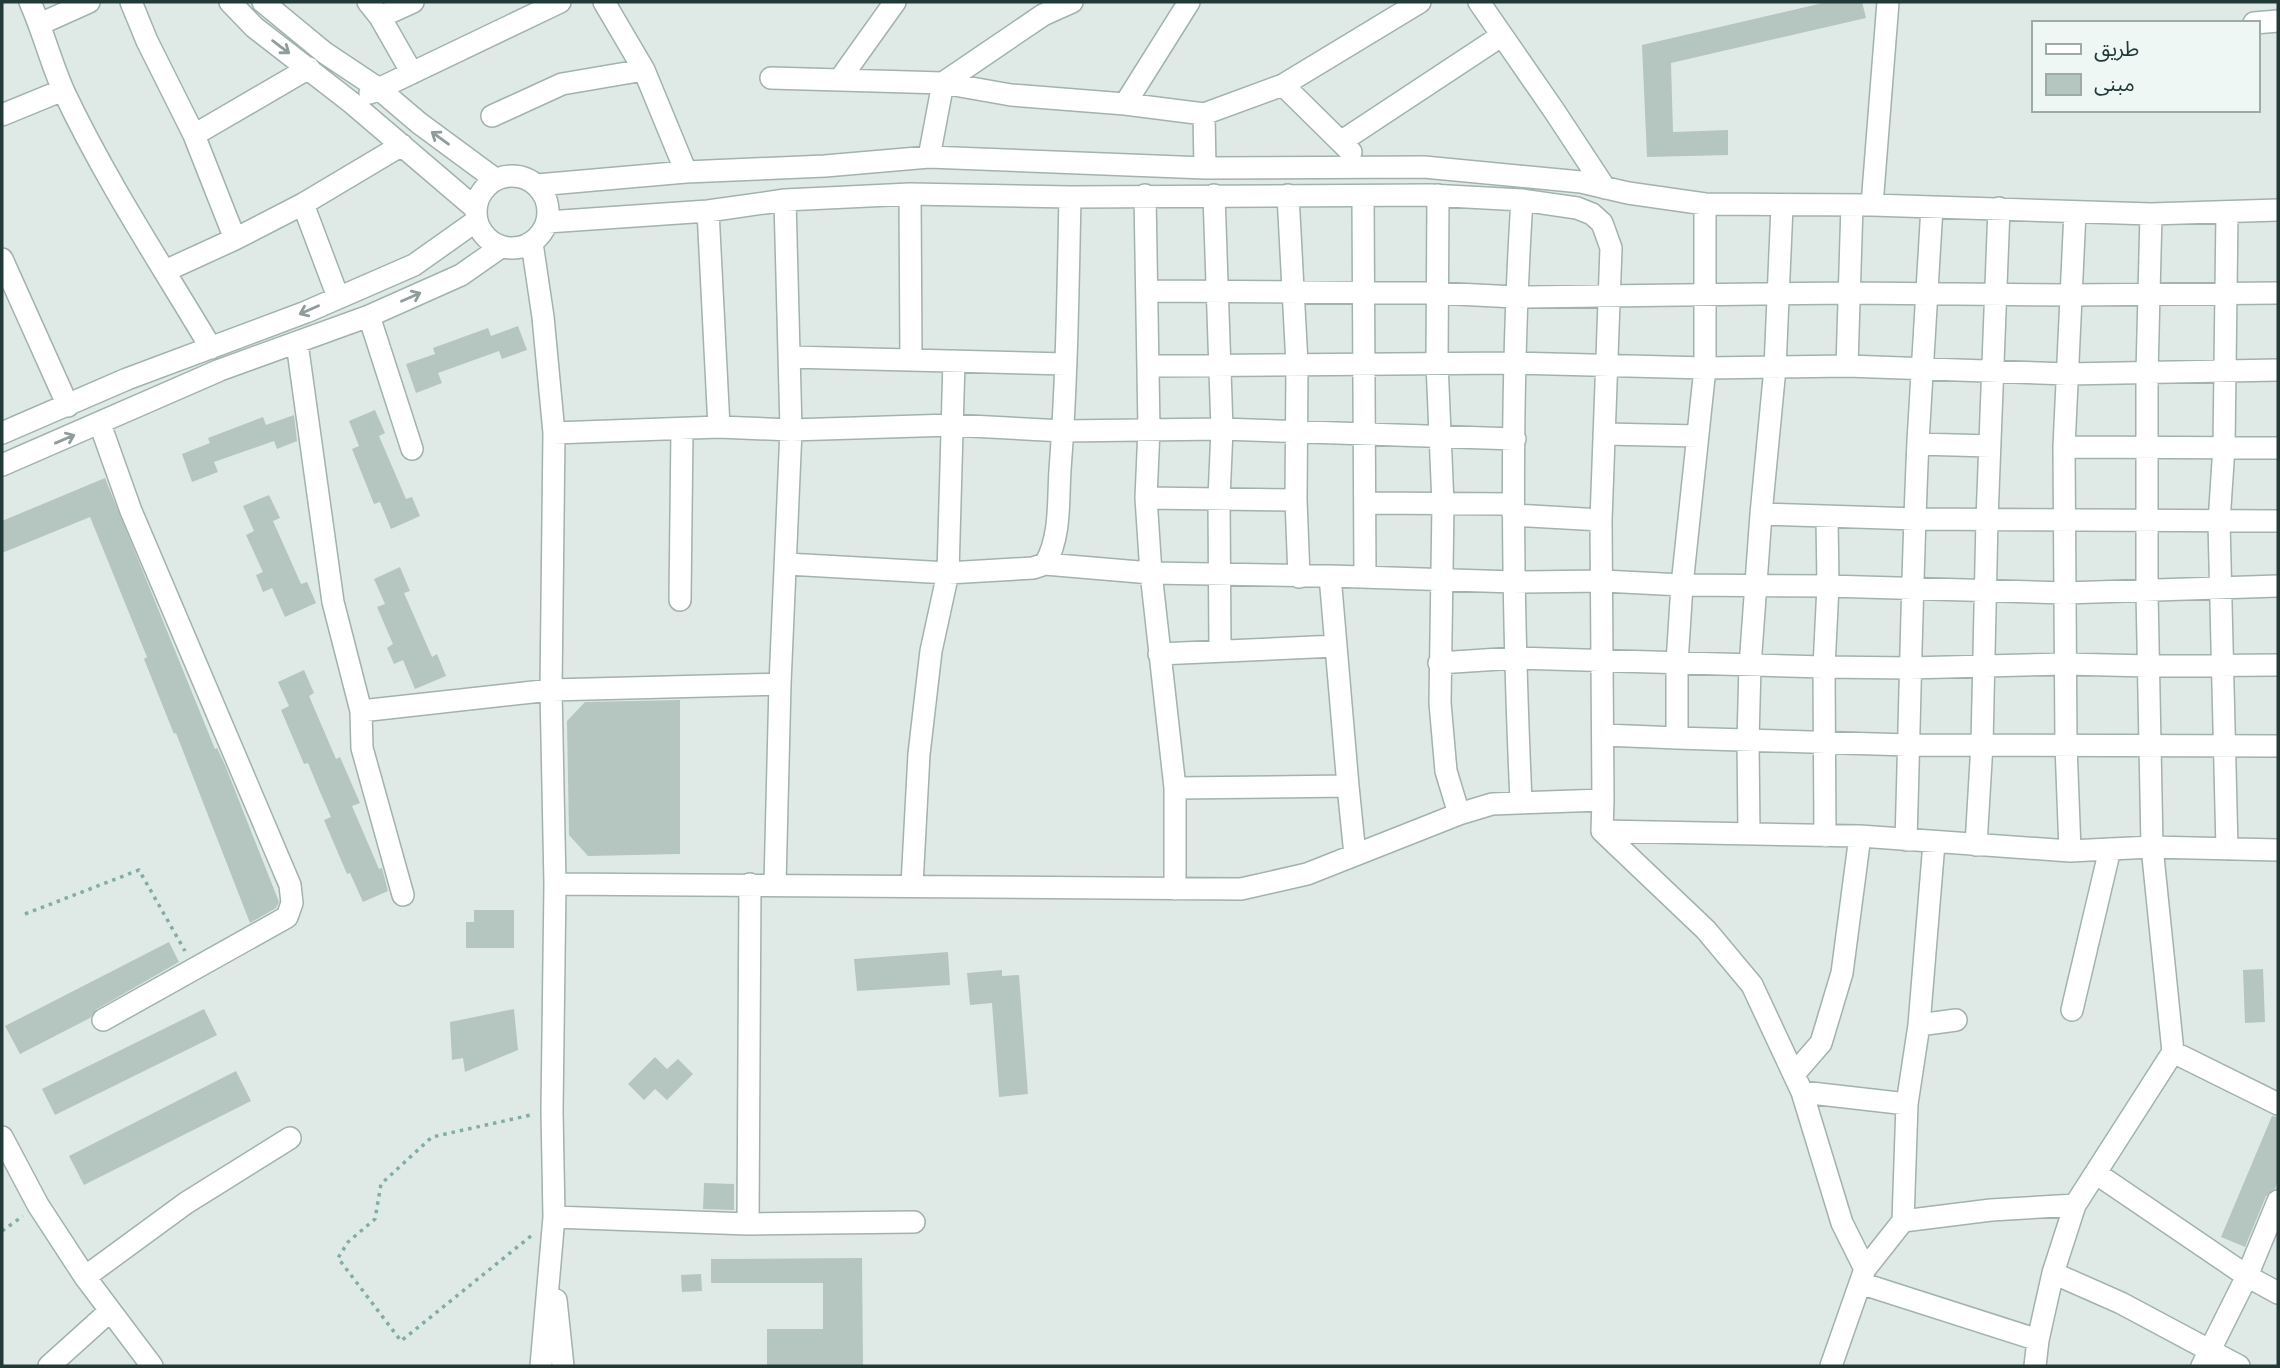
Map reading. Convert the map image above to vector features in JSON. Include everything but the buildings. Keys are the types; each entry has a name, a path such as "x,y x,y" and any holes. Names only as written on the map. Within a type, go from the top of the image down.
{"street":[{"path":"30,2 63,90 119,197 212,348"},
{"path":"40,24 89,2"},
{"path":"131,2 147,41 194,135 235,239"},
{"path":"2,433 127,379 306,312 414,265 475,215 482,189 495,179 520,176 537,185 547,202 547,222 541,234 532,243 517,248 500,247 485,237 475,215 402,145 309,68 254,27 230,2"},
{"path":"412,73 374,9 413,2"},
{"path":"352,103 560,2"},
{"path":"604,2 644,70 686,172"},
{"path":"840,79 895,2"},
{"path":"929,157 943,83 1040,8 1072,2"},
{"path":"1125,104 1189,2"},
{"path":"771,78 943,83 1011,95 1125,104 1204,114 1283,85 1420,2"},
{"path":"1480,2 1605,188"},
{"path":"1847,366 1850,293 1888,2"},
{"path":"275,6 325,53 379,89 419,123 495,179"},
{"path":"2259,23 2278,21"},
{"path":"1342,141 1501,36"},
{"path":"194,135 309,68"},
{"path":"492,116 562,84 644,70"},
{"path":"1283,85 1342,141 1363,166"},
{"path":"2,115 63,90"},
{"path":"1204,114 1205,168"},
{"path":"165,271 303,204 402,145"},
{"path":"537,185 686,172 825,166 929,157 1205,168 1424,167 1510,173 1581,182 1705,205 1862,205 2151,214 2278,210"},
{"path":"547,222 708,211 785,200 910,194 1070,197 1438,195 1522,200 1577,208 1592,214 1602,223 1611,248 1601,520 1604,735 1602,831 1669,892 1752,985 1798,1083 1842,1223 1862,1276 2038,1340"},
{"path":"910,194 911,359"},
{"path":"1145,195 1149,366 1146,498 1159,654 1175,789 1175,889"},
{"path":"1214,195 1222,429 1220,651"},
{"path":"1288,195 1297,364 1296,500 1299,577"},
{"path":"1363,195 1365,578"},
{"path":"1438,195 1438,436 1443,503 1439,663 1442,742 1446,771 1459,814"},
{"path":"1045,564 1055,542 1063,432 1070,197"},
{"path":"775,884 791,430 785,200"},
{"path":"1521,801 1513,510 1516,297 1522,200"},
{"path":"303,204 338,296"},
{"path":"1677,738 1676,663 1704,368 1705,205"},
{"path":"1749,833 1750,666 1775,368 1782,206"},
{"path":"1906,840 1909,668 1918,444 1932,207"},
{"path":"1976,845 1982,744 1987,520 1999,208"},
{"path":"708,211 719,427"},
{"path":"2070,850 2066,745 2064,447 2075,212"},
{"path":"2227,212 2224,447 2218,522 2227,849"},
{"path":"2035,1366 2053,1273 2075,1205 2173,1052 2152,847 2147,592 2147,373 2151,214"},
{"path":"532,243 543,317 554,433 551,690 555,884 552,1111 554,1217 541,1366"},
{"path":"2,465 220,370 369,316 461,275 500,247"},
{"path":"2,259 68,406"},
{"path":"1148,291 1437,293 1516,297 1610,294 2278,293"},
{"path":"369,316 412,449"},
{"path":"297,343 333,602 361,711 362,748 403,895"},
{"path":"789,357 1066,364"},
{"path":"912,885 919,754 931,651 948,573 954,361"},
{"path":"1149,366 1515,363 1704,368 1847,366 2068,374 2278,370"},
{"path":"100,424 131,511 290,885 292,903 287,917 103,1020"},
{"path":"554,433 719,427 791,430 951,425 1063,432 1222,429 1515,439"},
{"path":"680,600 682,430"},
{"path":"1605,434 1698,436"},
{"path":"1918,444 1990,446"},
{"path":"2064,447 2278,448"},
{"path":"1146,498 1296,500"},
{"path":"1366,503 1443,503 1601,520"},
{"path":"1761,514 1987,520 2278,521"},
{"path":"1825,836 1827,517"},
{"path":"787,564 948,573 1033,568 1045,564 1151,573 1986,589 2065,593 2278,586"},
{"path":"1330,576 1355,855"},
{"path":"1159,654 1336,646"},
{"path":"1439,663 1515,658 1909,668 2066,664 2278,665"},
{"path":"361,711 551,690 780,684"},
{"path":"1604,735 1909,745 2278,746"},
{"path":"1175,789 1348,786"},
{"path":"555,884 1241,889 1307,874 1459,814 1492,804 1603,800"},
{"path":"1602,831 1860,836 2070,850 2152,847 2278,850"},
{"path":"1798,1083 1821,1043 1842,973 1860,836"},
{"path":"1831,1366 1862,1276 1903,1221 1907,1104 1919,1025 1934,843"},
{"path":"2073,1010 2110,849"},
{"path":"748,1224 750,884"},
{"path":"1919,1025 1956,1020"},
{"path":"2173,1052 2278,1104"},
{"path":"1798,1083 1907,1104"},
{"path":"2,1137 38,1205 85,1277 152,1366"},
{"path":"85,1277 186,1203 290,1139"},
{"path":"2097,1174 2247,1276 2278,1293"},
{"path":"2206,1358 2247,1276 2278,1201"},
{"path":"1903,1221 1991,1210 2075,1205"},
{"path":"554,1217 748,1224 914,1222"},
{"path":"551,1245 563,1366"},
{"path":"2053,1273 2121,1303 2206,1358 2239,1366"},
{"path":"49,1366 110,1311"}],"path":[{"path":"25,914 139,870 195,970"},
{"path":"552,1111 432,1137 381,1184 374,1219 348,1242 338,1258 401,1341 554,1217"}]}
